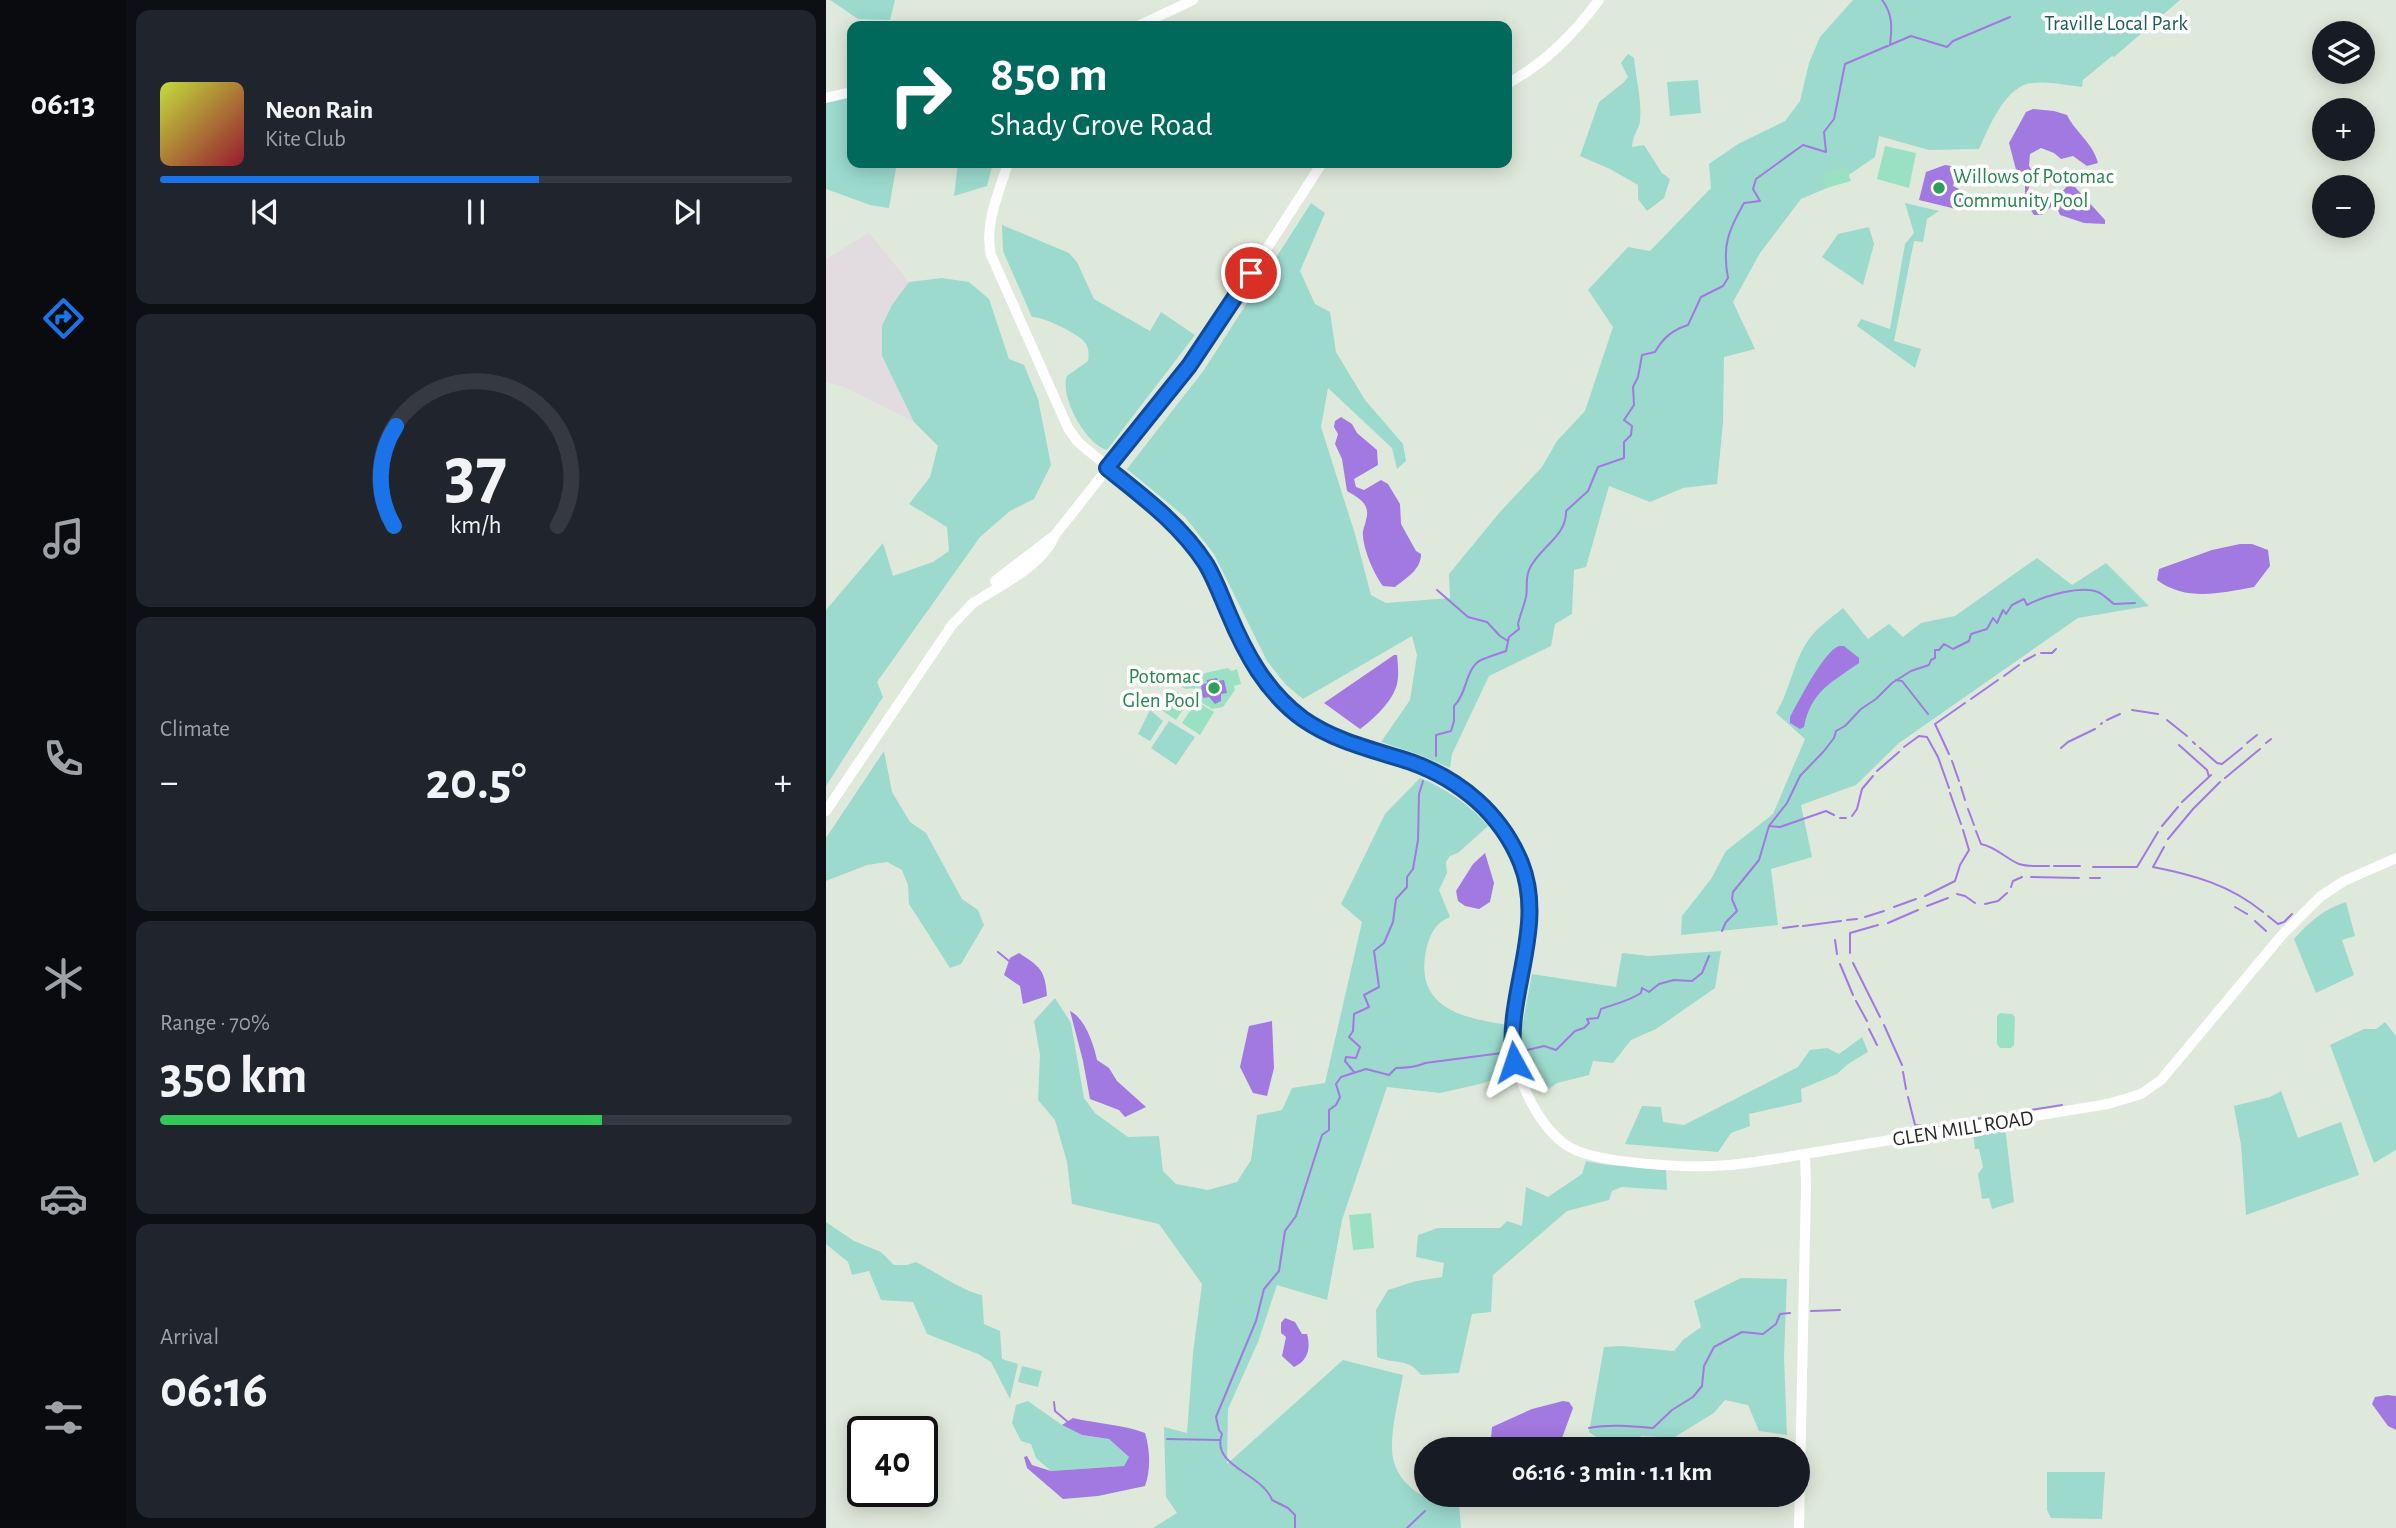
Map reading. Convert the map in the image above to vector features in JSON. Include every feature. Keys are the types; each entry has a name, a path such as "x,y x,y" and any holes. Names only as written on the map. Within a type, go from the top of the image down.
{"main road":[{"path":"1149,21 1193,0"},
{"path":"1512,81 1545,60 1577,29 1599,0"},
{"path":"826,98 847,93"},
{"name":"GLEN MILL ROAD","path":"1007,168 990,224 991,255 1069,428 1078,442 1175,525 1205,563 1255,669 1284,703 1331,735 1411,762 1444,777 1477,800 1499,823 1513,845 1522,867 1530,911 1512,1027 1514,1062 1530,1100 1552,1132 1576,1151 1602,1159 1732,1165 2108,1104 2141,1094 2161,1080 2274,944 2320,896 2344,881 2396,858"},
{"path":"826,811 952,625 972,604 1028,567 1049,549 1055,535 1204,346 1319,168"},
{"path":"1799,1528 1805,1154"}],"shaded area":[{"path":"2033,109 2067,115 2096,156 2098,163 2087,166 2073,156 2061,159 2041,148 2030,154 2029,166 2034,174 2027,193 2033,206 2049,203 2067,186 2075,187 2105,220 2105,224 2084,223 2060,215 2055,203 2042,215 2034,215 2025,201 2025,185 2019,181 2009,143 2026,112"},
{"name":"Willows of Potomac Community Pool","path":"1945,165 1963,168 1961,175 1956,174 1953,186 1959,189 1958,193 1964,194 1960,210 1919,200 1926,172"},
{"path":"869,233 909,282 892,305 882,356 914,422 844,387 826,382 826,259"},
{"path":"1341,417 1352,424 1357,433 1377,450 1378,465 1354,479 1356,487 1364,490 1381,480 1388,484 1400,504 1401,524 1416,551 1421,554 1416,569 1395,587 1383,586 1367,555 1363,534 1367,510 1360,499 1347,491 1342,459 1335,444 1338,434 1334,427 1335,421"},
{"path":"2252,544 2268,550 2270,566 2254,587 2204,594 2180,591 2157,580 2159,569 2212,550"},
{"path":"1839,646 1844,646 1859,658 1859,663 1817,696 1804,727 1800,729 1790,723 1790,717 1819,667"},
{"path":"1397,655 1398,669 1395,690 1382,710 1360,729 1324,703"},
{"path":"1217,678 1218,681 1224,680 1227,693 1221,694 1221,701 1215,704 1209,697 1203,698 1201,685 1207,683 1207,680"},
{"path":"1485,853 1494,883 1490,902 1479,909 1465,906 1458,901 1456,891 1473,864"},
{"path":"1019,953 1043,974 1047,996 1023,1004 1020,986 1004,975 1010,958"},
{"path":"1070,1011 1084,1026 1097,1060 1109,1068 1117,1081 1146,1107 1125,1117 1119,1110 1090,1099"},
{"path":"1272,1021 1274,1068 1267,1096 1253,1093 1240,1067 1249,1026"},
{"path":"1285,1318 1295,1322 1302,1334 1307,1334 1308,1339 1305,1358 1294,1367 1282,1356 1286,1337 1281,1333 1281,1323"},
{"path":"2396,1396 2396,1430 2388,1426 2372,1404 2375,1397"},
{"path":"1569,1402 1573,1408 1562,1437 1491,1437 1492,1427 1532,1409"},
{"path":"1073,1418 1145,1433 1149,1460 1145,1486 1098,1496 1063,1499 1027,1468 1024,1457 1027,1456 1032,1465 1051,1471 1124,1466 1129,1457 1109,1439 1082,1435 1062,1425"}],"green space":[{"path":"830,0 895,0 890,20 858,19"},
{"name":"Traville Local Park","path":"1853,0 2180,0 2083,80 2082,87 2032,83 2014,91 2000,108 1979,149 1929,150 1879,136 1875,157 1834,185 1801,199 1760,253 1733,302 1755,349 1724,357 1723,423 1717,484 1683,488 1650,502 1609,486 1586,567 1574,570 1572,614 1555,624 1551,646 1489,676 1452,754 1450,768 1381,742 1410,700 1417,655 1412,636 1303,699 1286,685 1267,661 1214,554 1185,517 1127,469 1204,370 1311,203 1325,213 1300,271 1315,304 1330,312 1336,352 1365,400 1403,444 1406,461 1397,469 1392,448 1328,388 1321,427 1371,595 1386,603 1450,598 1449,574 1500,512 1542,467 1557,441 1585,411 1613,327 1588,290 1628,247 1650,251 1711,188 1709,164 1738,144 1785,121 1800,101 1809,63 1820,37"},
{"path":"1628,54 1634,58 1640,106 1639,124 1632,147 1644,145 1662,173 1670,179 1664,198 1647,211 1638,199 1638,185 1580,156 1599,102 1628,77 1621,63"},
{"path":"1698,80 1701,113 1670,116 1667,82"},
{"path":"847,93 847,168 896,168 889,208 870,205 826,189 826,98"},
{"path":"1885,146 1916,153 1909,188 1877,179"},
{"path":"1846,167 1851,181 1826,188 1822,174"},
{"path":"957,168 992,168 987,186 954,196"},
{"path":"1905,203 1939,211 1927,219 1923,242 1914,241 1894,341 1921,349 1915,368 1857,326 1861,319 1890,329 1905,244 1914,233"},
{"path":"1002,225 1069,253 1077,262 1094,299 1150,331 1161,312 1195,335 1107,450 1083,430 1067,395 1067,376 1088,361 1087,346 1070,331 1032,317 1003,251"},
{"path":"1869,227 1874,244 1863,285 1822,257 1838,234"},
{"path":"942,278 969,282 989,299 1009,359 1024,365 1038,399 1051,465 1034,499 1010,511 980,537 877,682 883,697 826,786 826,610 883,543 893,576 933,562 949,551 947,527 909,504 930,477 938,446 914,422 882,356 882,326 892,305 909,282"},
{"path":"2037,558 2072,585 2106,563 2149,606 2078,618 1899,743 1856,785 1801,805 1812,857 1771,869 1778,925 1681,935 1682,916 1711,879 1726,851 1773,814 1805,739 1776,713 1800,655 1817,630 1843,608 1868,639 1889,624 1903,637 1921,623 1955,616"},
{"name":"Potomac Glen Pool","path":"1228,668 1231,671 1237,669 1241,684 1234,686 1235,690 1223,707 1212,709 1196,699 1193,688 1182,687 1180,681 1183,676"},
{"path":"1177,692 1189,700 1176,720 1163,711"},
{"path":"1196,701 1214,712 1200,735 1182,723"},
{"path":"1150,710 1163,721 1150,741 1138,734"},
{"path":"1169,721 1195,737 1176,765 1151,748"},
{"path":"884,751 892,792 910,822 926,833 962,899 978,910 984,925 961,964 950,968 909,904 908,885 902,870 887,862 867,865 826,881 826,838"},
{"path":"1420,778 1457,798 1488,826 1446,862 1447,873 1439,890 1450,917 1440,922 1431,934 1426,951 1425,972 1429,989 1439,1001 1452,1010 1468,1017 1522,1027 1532,974 1616,987 1622,953 1649,956 1721,951 1715,988 1656,1029 1631,1040 1613,1063 1593,1061 1589,1075 1557,1083 1545,1092 1513,1073 1440,1093 1387,1087 1342,1220 1327,1300 1277,1285 1258,1342 1228,1409 1227,1464 1343,1360 1403,1375 1392,1437 1393,1459 1397,1471 1414,1490 1414,1507 1459,1507 1461,1528 1153,1528 1177,1513 1166,1497 1164,1427 1187,1433 1202,1284 1159,1224 1072,1204 1067,1162 1055,1120 1038,1100 1040,1055 1034,1021 1055,998 1071,1023 1084,1098 1095,1113 1128,1137 1159,1136 1163,1171 1176,1184 1208,1190 1237,1182 1251,1160 1257,1115 1282,1110 1292,1088 1325,1083 1362,922 1341,904 1385,814"},
{"path":"2346,902 2355,936 2342,940 2354,975 2316,993 2294,939 2317,917"},
{"path":"2000,1013 2012,1014 2015,1017 2014,1045 2011,1048 2000,1048 1997,1044 1997,1016"},
{"path":"2385,1022 2396,1036 2396,1150 2374,1163 2330,1045 2364,1029 2376,1029"},
{"path":"1862,1037 1868,1052 1837,1074 1801,1089 1802,1102 1749,1114 1750,1126 1731,1133 1718,1152 1625,1144 1642,1106 1661,1107 1663,1122 1684,1125 1798,1067 1810,1050 1827,1048 1839,1054"},
{"path":"2281,1091 2298,1138 2341,1122 2359,1175 2246,1215 2241,1145 2234,1106 2270,1097"},
{"path":"2005,1127 2014,1202 1992,1209 1989,1198 1982,1199 1978,1174 1983,1167 1979,1149 1975,1149 1973,1132"},
{"path":"1586,1161 1607,1165 1666,1168 1667,1190 1622,1187 1612,1191 1609,1200 1567,1211 1493,1275 1491,1312 1472,1314 1459,1373 1421,1375 1411,1366 1377,1357 1376,1310 1388,1290 1416,1281 1442,1277 1444,1263 1416,1257 1418,1235 1438,1228 1500,1228 1507,1221 1522,1226 1526,1187 1548,1197 1582,1174"},
{"path":"1371,1213 1374,1248 1353,1250 1349,1215"},
{"path":"826,1222 854,1241 881,1252 894,1265 916,1262 982,1295 984,1324 1000,1331 1002,1359 1018,1364 1010,1399 991,1362 978,1354 927,1334 913,1302 881,1300 869,1271 852,1275 848,1262 826,1244"},
{"path":"1741,1278 1787,1279 1784,1357 1787,1435 1759,1431 1748,1405 1725,1400 1714,1413 1675,1437 1596,1437 1589,1432 1604,1347 1674,1351 1683,1340 1701,1327 1694,1301"},
{"path":"1022,1366 1042,1371 1038,1387 1018,1382"},
{"path":"1028,1401 1062,1425 1082,1435 1109,1439 1129,1457 1124,1466 1051,1471 1036,1458 1031,1444 1021,1441 1012,1423 1016,1405"},
{"path":"2047,1472 2105,1472 2102,1519 2051,1518 2047,1510"}],"waterway":[{"path":"1882,0 1891,21 1890,45"},
{"path":"1436,756 1436,735 1451,731 1454,706 1474,665 1506,651 1509,637 1519,629 1527,594 1528,574 1533,562 1562,528 1566,511 1588,491 1598,467 1624,458 1624,442 1631,435 1632,426 1624,420 1634,405 1633,387 1638,377 1642,355 1655,352 1668,335 1688,325 1701,297 1723,286 1728,278 1726,248 1734,222 1744,203 1760,201 1753,189 1756,179 1803,145 1826,152 1824,132 1834,119 1845,64 1911,36 1947,47 1953,41 2010,17"},
{"path":"1437,590 1468,617 1487,622 1508,641"},
{"path":"1722,931 1726,922 1737,911 1732,899 1733,892 1759,860 1769,826 1787,803 1800,776 1824,751 1836,731 1892,683 1911,671 1929,665 1935,658 1935,650 1939,650 1944,644 1953,649 1969,641 1971,634 1987,629 1993,618 1997,623 2003,610 2006,614 2012,605 2024,599 2027,605 2053,595 2084,590 2100,593 2114,604 2135,603"},
{"path":"2041,653 2052,653 2056,649"},
{"path":"2024,661 2035,655"},
{"path":"2004,676 2019,665"},
{"path":"1896,680 1902,681 1928,714"},
{"path":"1971,699 1998,680"},
{"path":"1949,754 1935,724 1965,703"},
{"path":"2132,710 2158,714"},
{"path":"2107,720 2120,714"},
{"path":"2167,720 2187,736"},
{"path":"2061,748 2095,729"},
{"path":"2247,743 2257,735"},
{"path":"1904,747 1919,736 1927,737 1938,757 1949,788"},
{"path":"2266,743 2271,739"},
{"path":"2179,745 2207,770 2209,777"},
{"path":"2200,748 2217,763 2222,764 2242,748"},
{"path":"2225,778 2260,749"},
{"path":"1877,771 1899,752"},
{"path":"1952,761 1959,781"},
{"path":"2182,802 2211,775"},
{"path":"1852,816 1857,809 1862,789 1873,776"},
{"path":"1354,1072 1345,1061 1346,1057 1356,1058 1360,1047 1349,1037 1353,1031 1354,1014 1369,1007 1364,995 1379,987 1374,951 1384,943 1393,922 1396,899 1407,887 1407,877 1413,869 1418,840 1419,794 1423,781"},
{"path":"2168,839 2220,782"},
{"path":"1961,787 1965,800"},
{"path":"1950,793 1961,824"},
{"path":"2162,826 2178,807"},
{"path":"1968,809 1974,825"},
{"path":"1769,826 1780,827 1826,811 1834,815"},
{"path":"1840,818 1846,818"},
{"path":"1925,896 1955,881 1969,850 1963,830"},
{"path":"1976,831 1981,844 2019,864 2049,866"},
{"path":"2093,867 2137,867 2158,832"},
{"path":"2164,847 2153,867 2211,882 2238,895 2263,912"},
{"path":"2054,866 2080,866"},
{"path":"2011,887 2013,881 2022,877"},
{"path":"2031,877 2079,878"},
{"path":"2090,878 2100,878"},
{"path":"1985,904 1998,901 2007,893"},
{"path":"1957,894 1975,903"},
{"path":"1927,906 1948,898"},
{"path":"1894,907 1916,899"},
{"path":"2235,907 2247,914"},
{"path":"1888,923 1918,910"},
{"path":"1865,917 1884,911"},
{"path":"2268,916 2278,924 2292,914"},
{"path":"1847,920 1857,919"},
{"path":"1803,926 1841,921"},
{"path":"2255,921 2266,931"},
{"path":"1850,953 1850,933 1878,925"},
{"path":"1783,928 1798,926"},
{"path":"1835,940 1837,954"},
{"path":"998,952 1009,961"},
{"path":"1523,1051 1544,1046 1556,1050 1575,1031 1584,1028 1589,1023 1587,1019 1598,1018 1601,1009 1636,996 1641,993 1642,988 1649,992 1659,984 1674,980 1692,981 1702,973 1709,956"},
{"path":"1853,963 1880,1017"},
{"path":"1840,964 1853,995"},
{"path":"1856,1001 1867,1021"},
{"path":"1884,1025 1902,1065"},
{"path":"1869,1029 1877,1045"},
{"path":"1295,1528 1295,1515 1272,1500 1258,1483 1223,1454 1220,1445 1222,1434 1216,1417 1256,1321 1264,1289 1279,1271 1285,1231 1296,1216 1322,1135 1329,1130 1329,1110 1336,1105 1340,1097 1336,1084 1341,1077 1366,1069 1389,1075 1396,1068 1502,1053"},
{"path":"1903,1072 1906,1089"},
{"path":"1908,1097 1915,1125 1939,1127 1952,1123"},
{"path":"2012,1113 2062,1105"},
{"path":"1999,1115 2006,1114"},
{"path":"1960,1122 1992,1116"},
{"path":"1811,1311 1840,1310"},
{"path":"1589,1428 1653,1428 1672,1410 1693,1397 1702,1386 1704,1366 1714,1347 1742,1332 1763,1334 1776,1324 1780,1314 1790,1313"},
{"path":"1054,1402 1055,1411 1068,1422"},
{"path":"1167,1439 1220,1440"},
{"path":"1407,1528 1425,1511"}],"place":[{"name":"Willows of Potomac Community Pool","path":"1939,188"},
{"name":"Potomac Glen Pool","path":"1214,688"}],"route":[{"path":"1251,273 1189,366 1107,468 1185,536 1212,575 1255,669 1284,703 1331,735 1411,762 1444,777 1477,800 1499,823 1513,845 1522,867 1530,911 1514,1006 1511,1043 1514,1062"}]}
